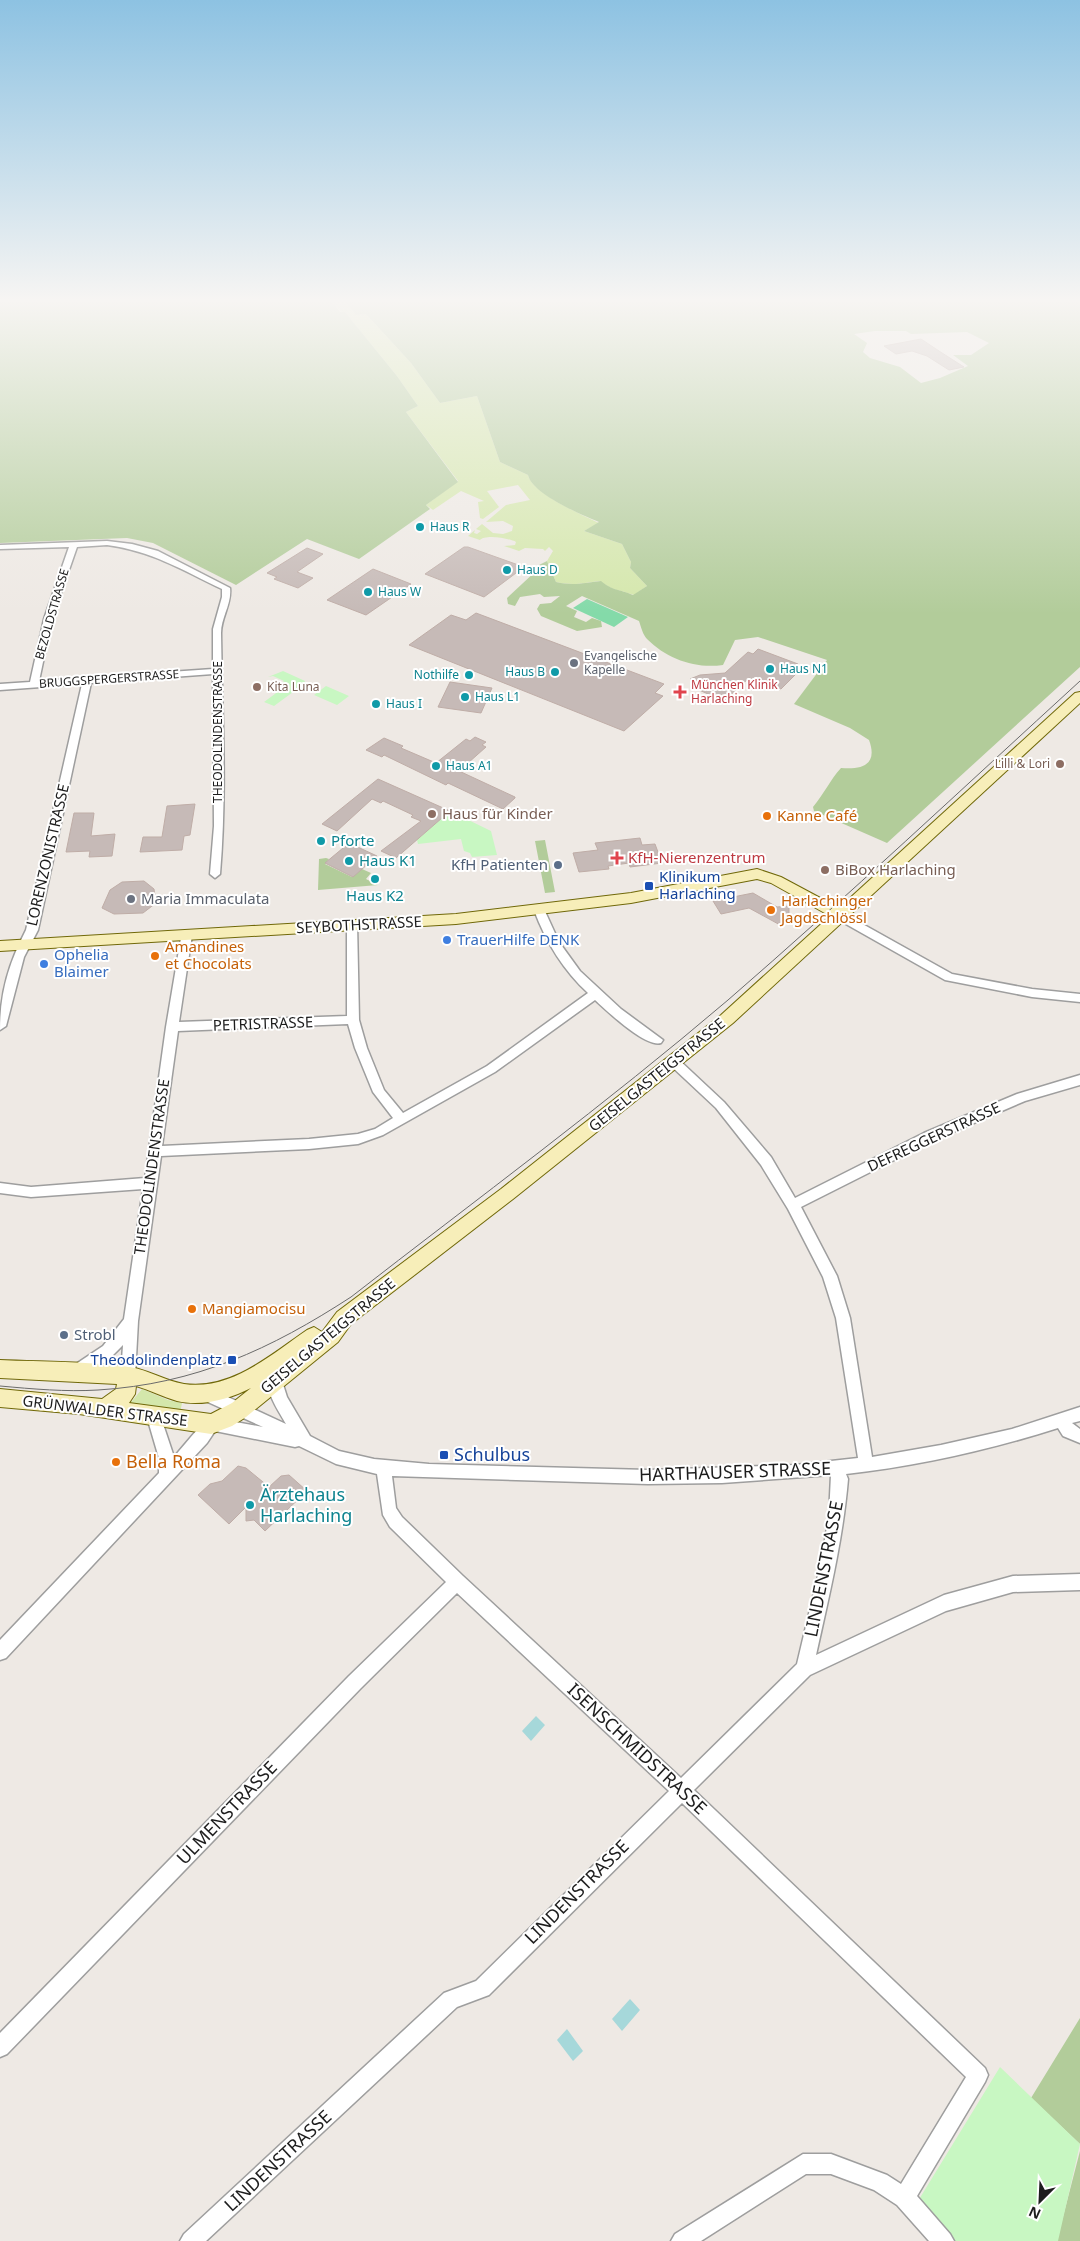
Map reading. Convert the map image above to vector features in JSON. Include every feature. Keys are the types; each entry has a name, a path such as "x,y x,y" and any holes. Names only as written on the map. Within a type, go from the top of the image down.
{"main road":[{"name":"GEISELGASTEIGSTRASSE","path":"210,1424 225,1419 232,1406 275,1380 331,1336 344,1318 507,1194 727,1019 1080,696"},
{"name":"SEYBOTHSTRASSE","path":"0,946 456,919 632,898 757,874 769,876 803,894"},
{"path":"803,894 835,900 868,892"},
{"path":"803,894 840,916"},
{"name":"GRÜNWALDER STRASSE","path":"0,1369 128,1376 176,1392 204,1394 249,1380 324,1329 344,1318"},
{"path":"104,1409 125,1394 128,1376"},
{"name":"GRÜNWALDER STRASSE","path":"0,1398 104,1409 210,1424"}],"street":[{"name":"THEODOLINDENSTRASSE","path":"74,544 109,543 142,548 216,582 228,591 218,625 219,826 214,874"},
{"path":"0,547 74,544"},
{"name":"BEZOLDSTRASSE","path":"34,685 47,625 74,544"},
{"name":"BRUGGSPERGERSTRASSE","path":"0,687 218,671"},
{"name":"LORENZONISTRASSE","path":"0,1026 18,957 32,930 87,681"},
{"path":"539,910 543,924 556,948 595,994 657,1040"},
{"path":"840,916 949,977 1032,993 1080,998"},
{"path":"353,925 354,1020 361,1048 379,1092 401,1120"},
{"name":"THEODOLINDENSTRASSE","path":"74,1374 108,1353 131,1321 186,935"},
{"path":"156,1151 310,1144 358,1139 379,1132 491,1069 595,994"},
{"name":"PETRISTRASSE","path":"172,1027 354,1020"},
{"path":"674,1062 714,1099 766,1161 794,1205 830,1276 843,1318 866,1464"},
{"name":"DEFREGGERSTRASSE","path":"794,1205 944,1130 1021,1097 1080,1080"},
{"path":"0,1188 31,1192 150,1184"},
{"path":"128,1376 131,1321"},
{"name":"GEISELGASTEIGSTRASSE","path":"232,1406 249,1380"},
{"path":"275,1380 280,1399 305,1442"},
{"path":"204,1394 285,1430 333,1456 384,1467"},
{"name":"HARTHAUSER STRASSE","path":"384,1467 534,1475 650,1477 775,1473 837,1468 946,1450 1062,1421 1080,1414"},
{"path":"154,1417 167,1458 166,1476"},
{"path":"1062,1421 1068,1431 1080,1436"},
{"path":"0,1652 202,1438 210,1424 305,1442"},
{"name":"ISENSCHMIDSTRASSE","path":"384,1467 388,1510 396,1522 457,1582 680,1789 978,2075 904,2198"},
{"name":"LINDENSTRASSE","path":"191,2241 450,2000 482,1988 680,1789 804,1669 829,1563 837,1516 840,1479 837,1468"},
{"name":"ULMENSTRASSE","path":"0,2047 355,1682 457,1582"},
{"path":"804,1669 944,1603 1013,1584 1080,1582"},
{"path":"682,2241 803,2164 831,2164 880,2182 904,2198 943,2241"}],"green space":[{"path":"0,405 417,405 418,406 406,412 458,482 426,505 430,509 359,559 307,539 236,585 153,543 127,538 0,543"},
{"path":"417,405 480,405 500,462 528,475 538,489 559,503 599,523 584,531 622,544 631,562 630,568 647,586 634,595 613,589 600,581 574,584 556,582 547,561 553,551 549,547 545,551 543,549 525,548 519,551 504,546 515,545 516,542 508,539 487,537 480,540 468,536 475,530 474,533 477,534 481,531 476,529 482,524 493,533 503,534 512,531 513,526 503,521 486,522 506,505 530,500 518,485 487,491 499,507 483,519 480,518 478,502 484,501 461,491 433,510 426,505 458,481 406,412 418,406"},
{"path":"480,405 1080,405 1080,667 887,843 814,811 813,807 841,768 856,768 867,764 872,755 869,740 850,728 794,704 827,660 758,637 735,640 723,665 692,664 672,657 655,646 642,631 639,621 582,596 566,606 577,611 574,617 586,622 592,618 601,621 602,627 577,631 541,616 537,609 540,604 551,603 560,596 544,597 540,594 520,597 515,606 508,604 507,598 537,570 539,565 547,561 556,582 573,584 601,581 613,588 633,595 647,586 630,568 631,562 622,544 584,531 599,522 559,503 538,489 528,475 500,462"},
{"path":"587,599 628,617 614,627 573,608"},
{"path":"283,671 305,681 304,684 274,706 264,702 287,685 282,683 284,681 273,676 268,677"},
{"path":"326,686 349,696 337,705 314,695"},
{"path":"450,811 491,831 497,855 472,857 470,853 464,851 461,839 418,844 417,840"},
{"path":"545,840 555,892 545,893 535,841"},
{"path":"319,859 329,859 325,864 352,877 362,869 371,873 366,879 378,885 318,890"},
{"path":"142,1389 168,1400 182,1403 180,1413 125,1403 132,1401"},
{"path":"1080,2018 1080,2144 1031,2098"},
{"path":"1000,2067 1080,2144 1058,2241 951,2241 918,2201"},
{"path":"1080,2151 1080,2241 1058,2241 1058,2236"}],"water":[{"path":"536,1716 545,1725 531,1741 522,1731"},
{"path":"630,1999 640,2010 622,2031 612,2019"},
{"path":"567,2029 583,2051 573,2061 557,2040"}],"building":[{"name":"Haus D","path":"464,547 524,567 484,597 425,574"},
{"path":"307,548 323,554 297,572 313,578 298,588 274,579 277,577 267,573"},
{"name":"Haus W","path":"373,569 411,584 366,615 327,600"},
{"name":"Haus B","path":"476,613 664,684 655,693 663,696 624,731 409,645 451,615 466,620"},
{"path":"758,649 798,664 795,668 800,670 781,689 749,678 724,701 699,690 703,688 690,679 700,675 725,673 748,652 753,654"},
{"name":"Haus L1","path":"450,682 492,688 481,713 438,707"},
{"name":"Haus A1","path":"475,737 486,742 482,745 486,747 459,771 515,797 503,809 448,783 446,785 384,755 382,757 366,750 384,738 403,746 401,748 436,763 466,739 470,741"},
{"path":"378,779 450,811 396,858 381,851 421,821 411,817 413,815 383,801 381,803 372,799 337,831 322,824"},
{"name":"Maria Immaculata","path":"195,804 190,835 184,836 182,850 140,852 143,837 162,837 167,806"},
{"path":"74,813 94,813 91,836 115,834 112,856 89,857 90,851 66,852"},
{"name":"KfH-Nierenzentrum","path":"640,838 642,845 655,844 662,863 630,867 629,863 608,866 609,869 579,872 573,853 598,850 595,843"},
{"name":"Haus K1","path":"349,843 377,856 353,877 325,863"},
{"name":"Maria Immaculata","path":"144,881 154,889 156,903 143,913 114,914 102,908 110,890 122,882"},
{"name":"Harlachinger Jagdschlössl","path":"753,893 777,907 789,906 789,914 794,916 782,926 749,908 721,914 713,901"},
{"name":"Ärztehaus Harlaching","path":"238,1466 246,1468 269,1487 281,1476 289,1475 307,1491 265,1531 254,1520 246,1521 246,1507 229,1524 198,1495 210,1484 222,1481"}],"tram line":[{"path":"0,1386 86,1391 134,1386 200,1372 262,1348 292,1333 351,1297 682,1039 861,882 1080,681"}],"place":[{"name":"Haus R","path":"420,527"},
{"name":"Haus D","path":"507,570"},
{"name":"Haus W","path":"368,592"},
{"name":"Evangelische Kapelle","path":"574,663"},
{"name":"Haus N1","path":"770,669"},
{"name":"Haus B","path":"555,672"},
{"name":"Nothilfe","path":"469,675"},
{"name":"Kita Luna","path":"257,687"},
{"name":"München Klinik Harlaching","path":"680,692"},
{"name":"Haus L1","path":"465,697"},
{"name":"Haus I","path":"376,704"},
{"name":"Lilli & Lori","path":"1060,764"},
{"name":"Haus A1","path":"436,766"},
{"name":"Haus für Kinder","path":"432,814"},
{"name":"Kanne Café","path":"767,816"},
{"name":"Pforte","path":"321,841"},
{"name":"KfH-Nierenzentrum","path":"617,858"},
{"name":"Haus K1","path":"349,861"},
{"name":"KfH Patienten","path":"558,865"},
{"name":"BiBox Harlaching","path":"825,870"},
{"name":"Haus K2","path":"375,879"},
{"name":"Klinikum Harlaching","path":"649,886"},
{"name":"Maria Immaculata","path":"131,899"},
{"name":"Harlachinger Jagdschlössl","path":"771,910"},
{"name":"TrauerHilfe DENK","path":"447,940"},
{"name":"Amandines et Chocolats","path":"155,956"},
{"name":"Ophelia Blaimer","path":"44,964"},
{"name":"Mangiamocisu","path":"192,1309"},
{"name":"Strobl","path":"64,1335"},
{"name":"Theodolindenplatz","path":"232,1360"},
{"name":"Schulbus","path":"444,1455"},
{"name":"Bella Roma","path":"116,1462"},
{"name":"Ärztehaus Harlaching","path":"250,1505"}]}
